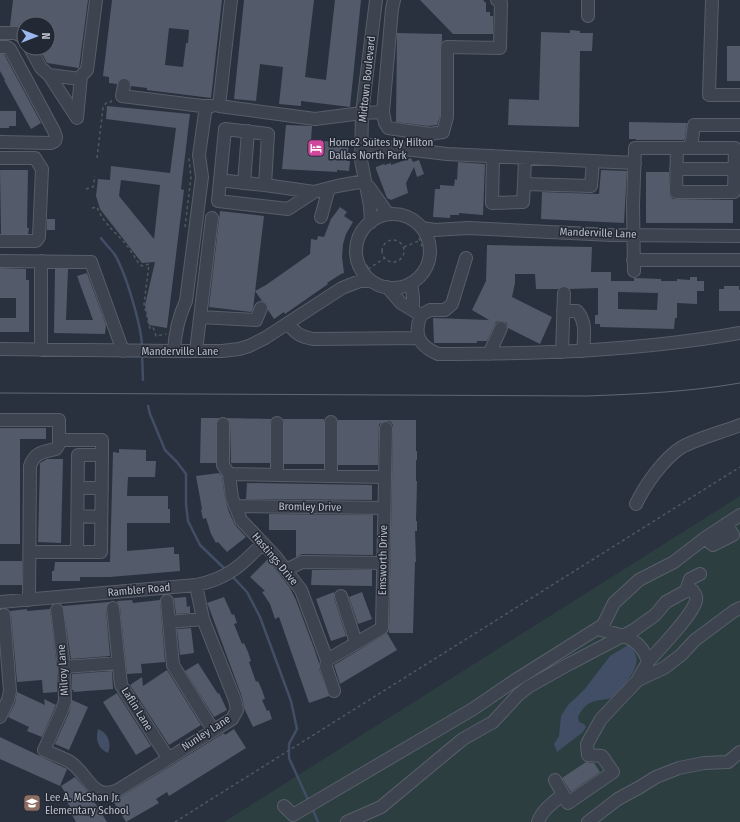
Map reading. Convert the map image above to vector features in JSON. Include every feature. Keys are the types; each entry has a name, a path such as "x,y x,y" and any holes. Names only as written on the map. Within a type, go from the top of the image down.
{"street":[{"path":"34,56 41,68 49,75 77,118 80,79 87,70 96,0"},
{"path":"220,106 231,0"},
{"name":"Midtown Boulevard","path":"370,222 370,206 361,160 362,113 376,0"},
{"path":"394,0 392,9 392,67 383,112 385,123 388,128 430,134 443,132 447,117 447,46 500,48 501,3 498,0"},
{"path":"588,0 588,16"},
{"path":"712,0 709,94 740,95"},
{"path":"0,33 16,33"},
{"path":"0,47 7,47 10,49 54,130 56,137 55,141 51,142 0,142"},
{"path":"49,75 67,72 80,79"},
{"path":"124,85 122,96 206,106 220,106 315,119 383,112"},
{"path":"174,351 175,334 179,315 186,300 202,177 199,155 206,106"},
{"path":"740,124 694,124 692,140 683,148 676,169 676,192 734,192 735,148 683,148 636,148 633,235 634,265 740,260"},
{"path":"265,185 268,134 225,129 218,200 288,209 314,192 365,181"},
{"path":"244,183 248,131"},
{"path":"362,144 447,154 635,163"},
{"path":"493,156 492,203 523,202 525,158"},
{"path":"0,158 35,158 42,168 39,237 36,241 29,242 0,241"},
{"path":"524,184 592,186 593,161"},
{"path":"676,169 734,169"},
{"path":"220,180 314,192"},
{"name":"Midtown Boulevard","path":"365,181 388,214"},
{"path":"321,217 329,188"},
{"path":"388,214 398,214 417,222 424,240 429,262 424,272 416,280 406,286 394,288 383,287 366,269 357,242 361,232 370,222 388,214"},
{"path":"196,351 212,218"},
{"path":"424,240 437,240 456,228"},
{"name":"Manderville Lane","path":"424,240 435,230 456,228 633,235 740,236"},
{"path":"387,287 401,303 417,312 445,310 452,304 466,258"},
{"path":"0,261 91,262 123,351"},
{"path":"41,261 41,350"},
{"name":"Manderville Lane","path":"342,288 353,274 366,269"},
{"name":"Manderville Lane","path":"0,349 123,351 231,350 249,346 258,342 342,288 360,281 366,269"},
{"path":"411,283 417,312 416,326 418,338 428,350 438,354 583,351 702,340 740,333"},
{"path":"562,352 564,293"},
{"path":"200,316 256,320 261,308"},
{"path":"563,311 577,311 581,315 584,321 583,351"},
{"path":"288,324 296,334 302,337 418,338"},
{"path":"489,354 501,328"},
{"path":"0,420 59,420 59,444 56,449 39,452 32,459 30,466 29,600"},
{"path":"331,422 331,476"},
{"path":"277,423 277,475"},
{"name":"Hastings Drive","path":"223,424 223,465 229,474 232,498 235,506 242,520 275,556 301,590 327,660 326,667 334,691"},
{"path":"636,504 639,497 663,463 682,448 740,425"},
{"name":"Emsworth Drive","path":"327,660 382,628 386,428"},
{"path":"30,552 101,552 102,440 59,440"},
{"path":"77,552 78,455 102,455"},
{"path":"229,474 384,477"},
{"path":"78,488 102,488"},
{"name":"Bromley Drive","path":"235,506 384,508"},
{"path":"284,806 293,815 473,709 514,681 603,625 614,602 639,580 674,562 705,538 740,515"},
{"path":"78,516 101,516"},
{"name":"Rambler Road","path":"0,602 196,585 211,582 232,572 263,543"},
{"path":"286,570 302,562 383,562"},
{"path":"686,591 690,579 700,574"},
{"name":"Nunley Lane","path":"101,793 110,794 118,790 232,719 237,710 235,700 203,618 196,585"},
{"path":"347,822 381,808 463,739 493,722 518,695 528,687 634,630 655,615 666,602 686,591 692,590 696,595 692,612 648,662 637,681 601,718 587,744 588,755 602,756 613,772 568,803 555,780"},
{"path":"341,596 356,643"},
{"path":"167,601 173,664 213,730"},
{"name":"Laflin Lane","path":"113,608 121,685 168,758"},
{"path":"637,681 664,668 681,655 695,640 740,608"},
{"name":"Milroy Lane","path":"57,610 64,667 65,701 44,750 70,762 84,774 94,789 101,793"},
{"path":"0,717 8,700 10,691 3,639 4,615"},
{"path":"169,622 203,618"},
{"path":"597,629 631,638 645,652 648,662"},
{"path":"64,667 119,662"},
{"path":"588,822 618,799 656,777 679,768 704,763 728,762 740,752"},
{"path":"538,822 546,808 563,794"}],"path":[{"path":"97,158 103,108 106,103 111,102 112,94"},
{"path":"184,232 191,177 189,159 190,152"},
{"path":"86,189 93,187 95,176"},
{"path":"92,208 97,207 105,222 123,241 139,264 142,266 149,264 144,304 149,325 150,328 153,327 156,336 169,334"},
{"path":"395,240 404,248 403,257 398,262 391,262 385,258 382,253 382,249 389,241 395,240"},
{"path":"404,248 424,240"},
{"path":"366,269 385,258"},
{"path":"175,822 740,468"}],"shaded area":[{"path":"740,496 740,822 224,822"}],"water":[{"path":"628,645 634,651 636,658 636,665 633,673 612,698 592,702 585,707 578,717 579,722 584,724 586,727 583,732 557,752 554,744 559,736 561,716 568,705 584,690 610,656"},
{"path":"98,729 107,736 110,746 108,753 102,749 98,743"}],"building":[{"path":"13,0 88,0 79,68 47,63 43,56 56,56 56,16 16,16 16,26 10,26"},
{"path":"112,0 222,0 211,98 147,90 147,88 131,86 129,80 125,78 119,80 117,84 109,83 109,77 103,76","holes":["169,28 189,30 183,67 165,65"]},
{"path":"244,0 314,0 305,77 326,80 335,0 361,0 350,107 301,101 301,106 279,104 283,67 260,64 256,101 234,99"},
{"path":"420,0 483,0 486,3 486,12 490,12 490,16 493,16 493,34 453,34"},
{"path":"570,30 580,31 580,33 593,33 592,51 580,51 579,127 508,125 509,99 539,100 541,32 570,33"},
{"path":"397,33 442,34 440,47 440,116 437,125 428,126 396,122"},
{"path":"727,46 740,46 740,81 727,81"},
{"path":"0,54 4,54 41,123 31,129 0,71"},
{"path":"107,106 190,114 181,189 184,190 167,328 149,325 145,305 155,262 142,263 100,209 96,196 98,179 110,180 111,166 170,173 176,128 106,119","holes":["121,180 160,185 154,239 119,196"]},
{"path":"0,111 16,111 16,126 0,128"},
{"path":"629,122 687,123 685,138 684,140 629,139"},
{"name":"Home2 Suites by Hilton Dallas North Park","path":"286,125 312,126 311,140 349,143 347,161 350,161 349,171 337,170 337,172 282,169"},
{"path":"411,158 413,162 419,160 424,174 417,177 414,167 406,183 408,193 391,200 387,198 376,167 391,163 391,165"},
{"path":"458,162 485,164 483,215 459,213 459,215 450,215 450,218 433,217 435,189 440,189 440,185 454,186 455,179 457,180"},
{"path":"0,170 28,170 28,234 1,234"},
{"path":"601,170 627,171 624,223 541,219 542,192 599,194"},
{"path":"646,172 669,172 669,192 673,199 733,200 733,223 646,223"},
{"path":"340,207 347,212 344,216 353,222 346,234 343,244 342,257 344,273 327,283 328,284 285,314 284,312 274,319 268,310 267,304 262,301 255,291 310,254 311,239 317,240 318,236 324,237 331,219"},
{"path":"220,211 264,216 253,309 251,312 209,307"},
{"path":"47,219 55,219 55,230 47,230"},
{"path":"487,245 592,247 591,272 611,272 611,281 634,281 634,278 636,278 677,281 677,279 690,280 690,277 697,277 697,281 704,281 704,291 697,291 697,304 677,303 677,318 675,318 674,329 600,327 600,324 595,324 595,315 598,315 598,288 570,289 564,286 558,289 536,289 535,274 515,274 512,297 552,317 540,344 508,328 507,323 501,321 496,322 487,341 477,341 477,343 434,343 433,318 489,320 472,310 486,281","holes":["618,292 658,293 657,310 618,309"]},
{"path":"0,268 26,269 26,280 29,280 29,332 0,332 0,318 16,318 16,298 0,298"},
{"path":"55,269 68,269 66,320 93,320 77,276 87,273 106,325 105,334 54,333"},
{"path":"724,286 739,286 740,311 719,311 719,289 724,289"},
{"path":"201,418 219,418 216,424 216,463 200,463"},
{"path":"227,418 271,419 270,463 231,463 230,424"},
{"path":"283,419 324,419 324,464 284,464"},
{"path":"338,420 416,420 417,531 415,531 416,562 413,633 389,633 393,425 390,421 379,424 378,465 338,465"},
{"path":"0,428 46,428 46,439 20,439 20,544 0,544"},
{"path":"119,449 146,450 146,461 156,461 155,477 128,477 127,496 168,496 168,509 170,509 170,523 127,523 127,551 174,547 174,554 179,554 180,571 110,577 80,577 80,581 52,581 52,571 54,571 55,562 110,562 113,452 119,453"},
{"path":"47,459 63,459 61,543 38,542 40,463"},
{"path":"219,473 222,476 225,499 229,512 235,525 246,537 227,552 218,542 216,543 211,534 206,518 203,519 196,476"},
{"path":"247,483 372,485 372,500 246,499"},
{"path":"269,514 373,515 373,555 302,554 296,557 296,530 269,530"},
{"path":"268,559 290,588 296,600 314,648 319,663 319,669 329,696 309,703 279,617 275,619 270,604 262,592 265,591 250,577"},
{"path":"0,561 22,561 22,585 0,585"},
{"path":"312,570 372,570 372,586 311,585"},
{"path":"334,592 334,598 346,636 331,641 316,599"},
{"path":"362,592 372,619 358,624 349,597"},
{"path":"186,597 187,607 190,606 190,613 176,614 174,598"},
{"path":"224,597 232,615 234,614 237,623 234,624 242,644 244,643 248,652 251,661 249,662 256,682 258,681 265,699 262,700 267,711 269,710 272,719 253,727 244,708 242,697 207,603"},
{"path":"132,600 133,603 160,600 165,662 141,664 142,673 127,674 120,607 117,601"},
{"path":"109,602 106,609 110,656 71,659 63,606"},
{"path":"27,609 27,611 50,609 57,668 57,692 43,693 42,680 17,682 10,611"},
{"path":"191,628 194,653 180,655 177,629"},
{"path":"387,633 397,650 340,684 334,665"},
{"path":"198,663 218,694 219,693 227,710 214,717 185,671"},
{"path":"167,670 201,725 169,745 130,685 142,677 143,686"},
{"path":"112,671 113,689 73,692 72,674"},
{"path":"17,692 45,705 44,699 56,705 42,737 27,731 29,727 8,717 15,703"},
{"path":"117,693 151,746 136,755 103,702"},
{"path":"72,700 88,707 69,750 55,744 69,713"},
{"path":"234,729 246,748 169,796 167,792 156,799 159,803 126,822 113,801 224,733 225,735"},
{"path":"0,737 67,769 60,786 0,759"},
{"path":"586,762 594,763 600,772 571,792 562,778"},
{"path":"75,777 88,792 107,822 76,822 68,808 70,807 64,797 67,796 61,786"}],"waterway":[{"path":"101,238 115,255 124,274 136,313 142,346"},
{"path":"142,353 143,380"},
{"path":"148,406 165,450 186,474 186,504 188,521 200,545 226,570"},
{"path":"231,575 247,592 260,617 291,701 297,729 289,744 289,758 309,802"},
{"path":"312,808 318,822"}],"tram line":[{"path":"0,393 587,396 683,391 740,383"}],"place":[{"name":"Home2 Suites by Hilton Dallas North Park","path":"316,148"},
{"name":"Lee A. McShan Jr. Elementary School","path":"32,803"}]}
